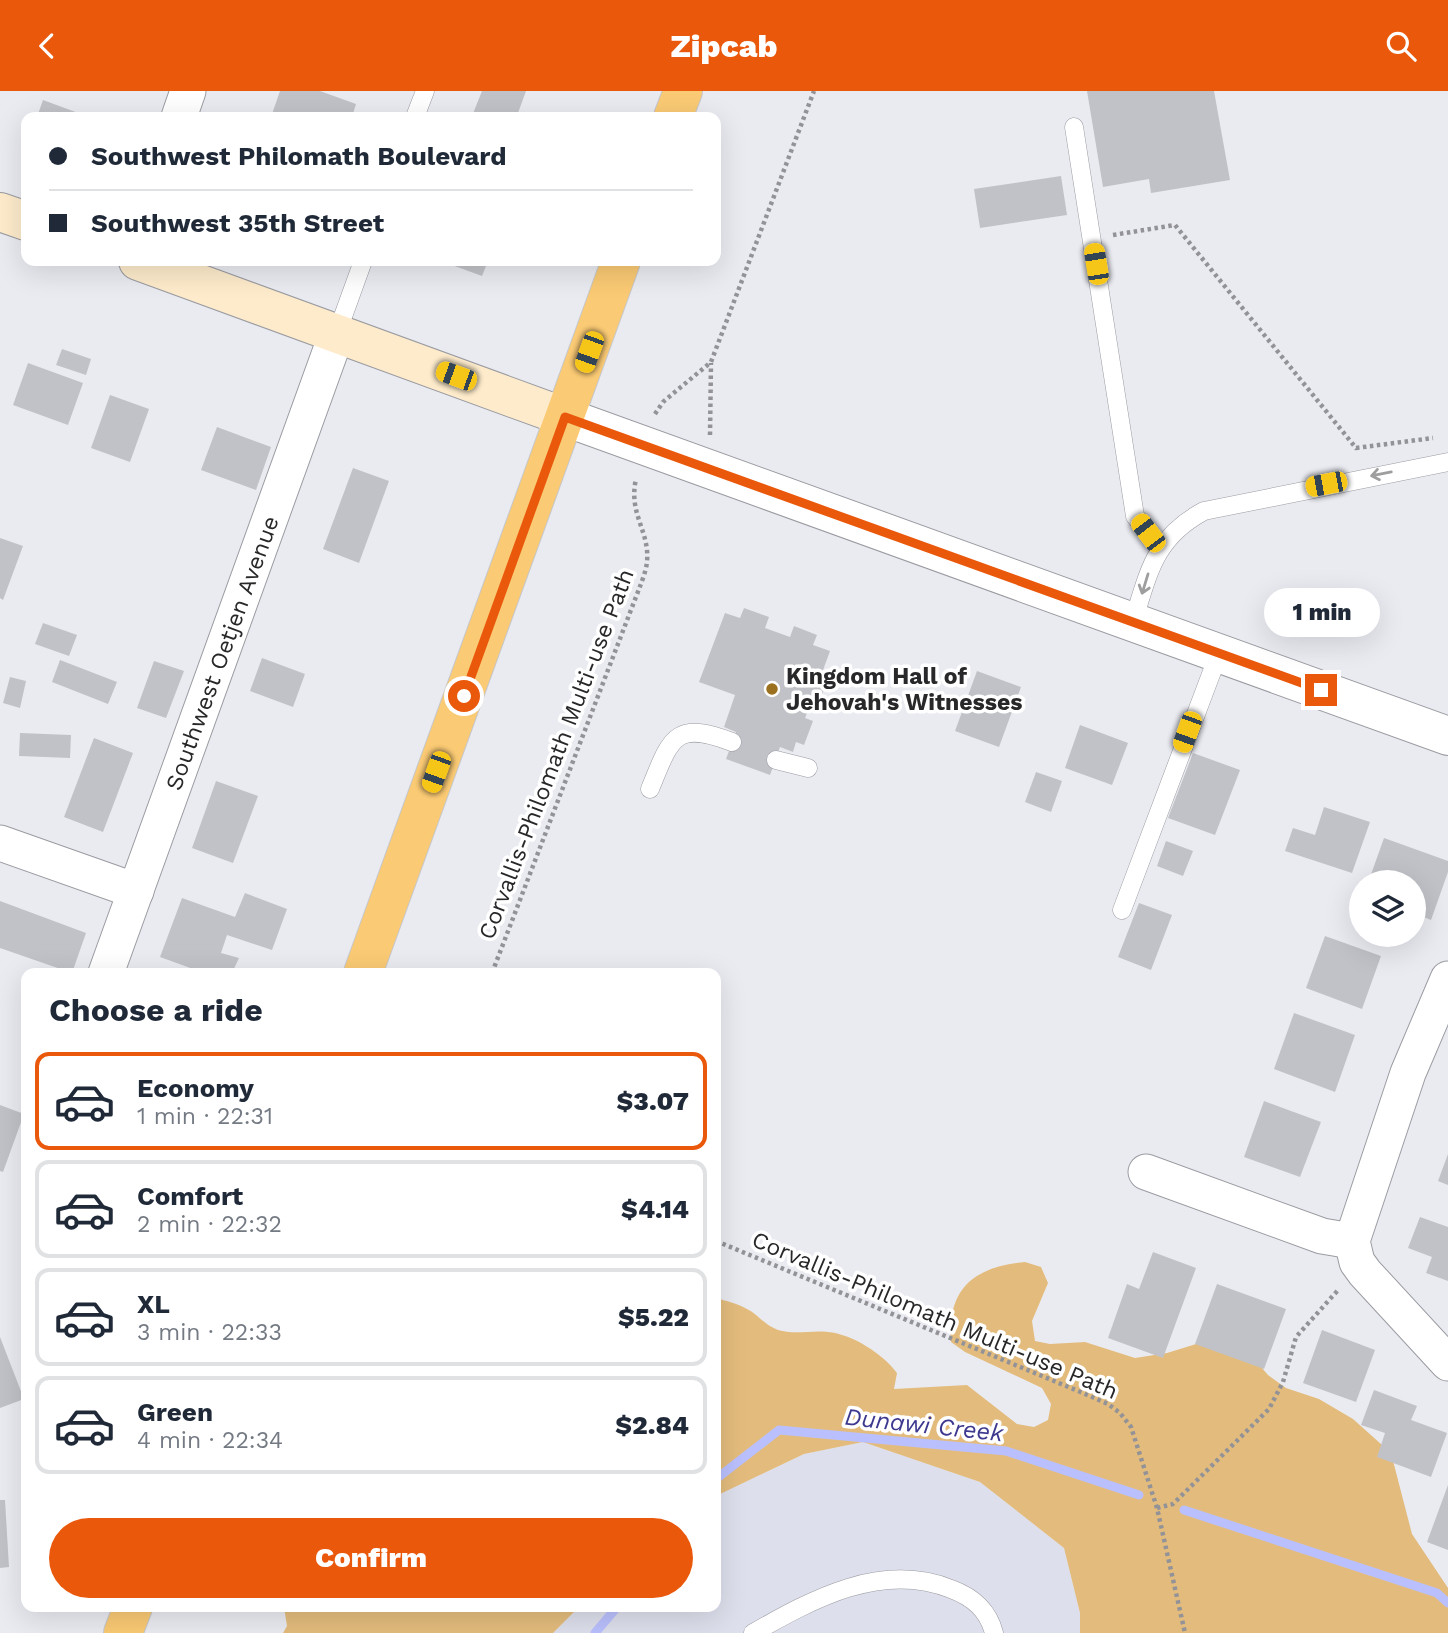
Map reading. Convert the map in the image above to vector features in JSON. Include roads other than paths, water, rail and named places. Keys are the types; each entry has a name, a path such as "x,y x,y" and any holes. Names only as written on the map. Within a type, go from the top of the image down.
{"highway":[{"path":"675,112 682,91"},
{"path":"365,968 619,266"},
{"path":"123,1633 131,1612"}],"main road":[{"path":"0,212 21,219"},
{"path":"152,266 565,417"}],"street":[{"path":"181,112 188,91"},
{"name":"Southwest Oetjen Avenue","path":"108,968 337,333"},
{"path":"565,417 1448,736"},
{"path":"0,843 136,891"},
{"path":"1448,979 1408,1073 1352,1241 1357,1262 1365,1273 1448,1363"},
{"path":"1146,1172 1322,1236 1352,1241"}],"lane":[{"path":"417,112 425,91"},
{"path":"1074,127 1135,516 1160,549"},
{"path":"337,333 361,266"},
{"path":"1133,622 1153,559 1170,534 1204,511 1448,462"},
{"path":"1122,910 1219,653"},
{"path":"650,789 664,753 680,737 702,731 732,742"},
{"path":"776,760 808,768"},
{"path":"755,1632 835,1591 895,1577 923,1580 966,1595 983,1608 994,1633"}],"waterway":[{"name":"Dunawi Creek","path":"721,1475 779,1430 1006,1451 1139,1495"},
{"name":"Dunawi Creek","path":"1184,1510 1437,1593 1448,1603"},
{"name":"Dunawi Creek","path":"595,1633 613,1612"}],"place":[{"name":"Kingdom Hall of Jehovah's Witnesses","path":"772,689"}]}
